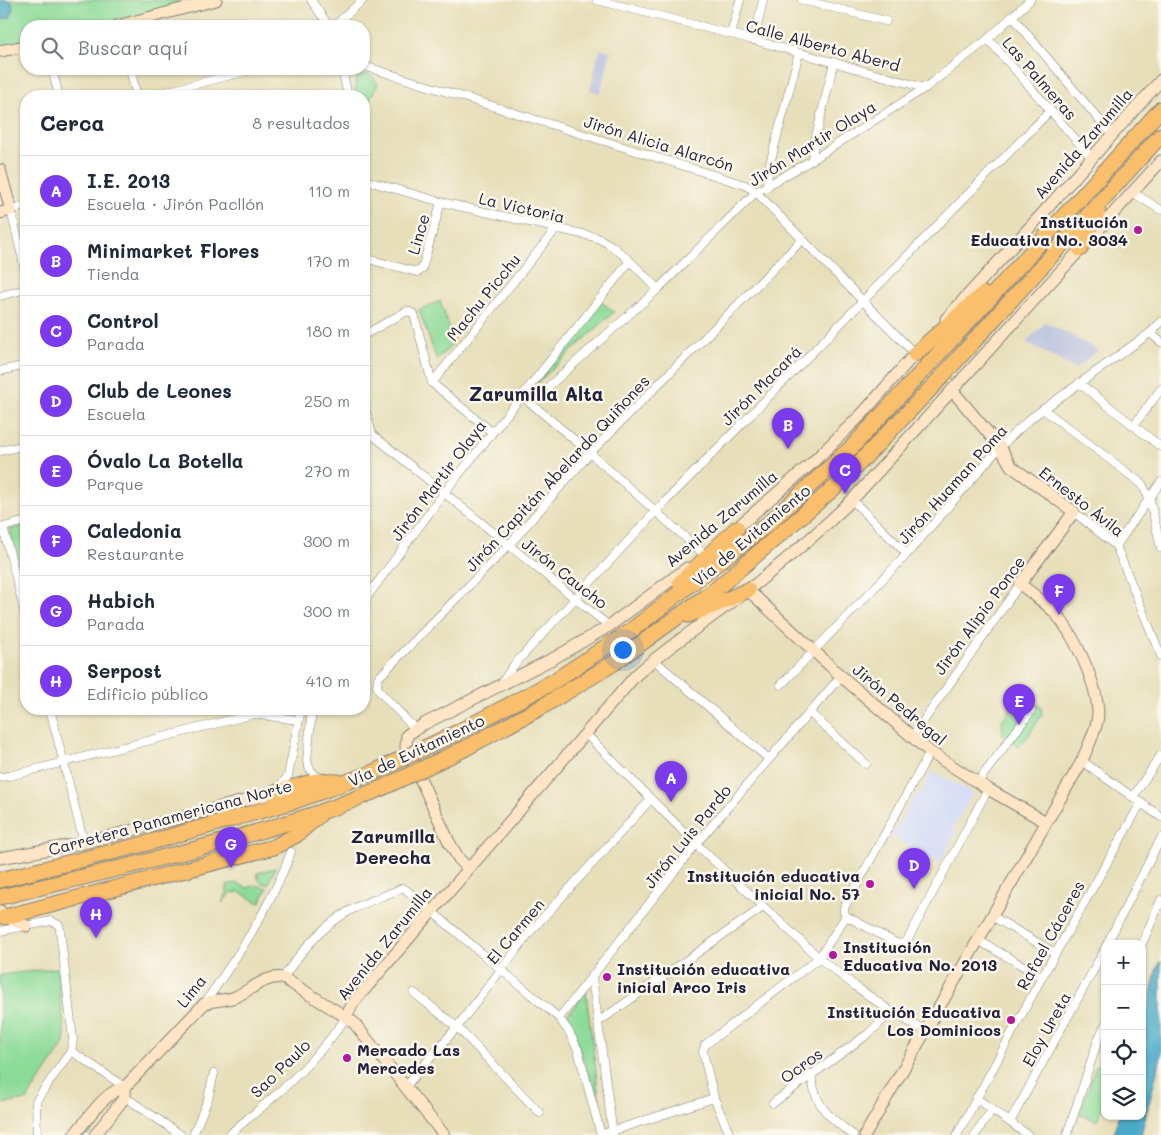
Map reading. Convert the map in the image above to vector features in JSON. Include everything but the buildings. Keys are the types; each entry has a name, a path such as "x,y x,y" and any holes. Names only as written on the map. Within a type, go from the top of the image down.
{"highway":[{"name":"Vía de Evitamiento","path":"347,783 456,733 551,683 633,629 768,523 852,447 1020,266 1161,109"},
{"name":"Vía de Evitamiento","path":"324,811 382,788 464,749 573,689 614,663 716,589 841,482 935,384 1161,135"},
{"path":"1080,249 1107,195"},
{"path":"915,354 987,290 1020,266"},
{"path":"668,603 680,583 737,528"},
{"path":"673,621 748,590"},
{"path":"274,793 316,781 347,783"},
{"name":"Carretera Panamericana Norte","path":"0,880 144,844 295,801 347,783"},
{"path":"0,897 142,863 277,826 324,811"},
{"path":"2,915 274,847 296,835 324,811"}],"main road":[{"path":"141,20 216,0"},
{"path":"0,52 20,47"},
{"name":"Avenida Zarumilla","path":"415,729 556,657 609,626 705,555 810,465 863,413 1161,80"},
{"name":"Avenida Zarumilla","path":"346,1017 353,1003 430,912 636,676 654,660 748,590 822,528 852,500 1161,161"},
{"path":"0,170 5,211"},
{"name":"Ernesto Ávila","path":"952,390 1000,447 1011,466 1074,512"},
{"name":"Jirón Alipio Ponce","path":"1020,584 1074,512"},
{"path":"865,1135 1082,761 1097,720 1092,680 1077,646 1056,614 1020,584"},
{"name":"Jirón Pedregal","path":"748,590 811,654 841,676 930,752 983,786 1046,822"},
{"path":"415,729 406,737 407,750 449,842 468,868"},
{"path":"0,858 84,843 274,793"},
{"path":"2,915 27,926"},
{"path":"204,1004 214,1000 233,998 270,979 283,978 346,1017 358,1028 444,1135"},
{"name":"Lima","path":"95,1135 125,1092 204,1004"},
{"path":"74,1135 112,1092 125,1092"}],"street":[{"path":"312,0 325,20"},
{"path":"341,20 363,0"},
{"name":"Calle Alberto Aberd","path":"597,0 754,40 925,88"},
{"path":"730,34 740,0"},
{"path":"754,40 763,0"},
{"path":"802,0 886,21"},
{"name":"Jirón Martir Olaya","path":"530,403 658,289 756,192 812,160 925,88 988,39 1030,0"},
{"path":"1012,16 1112,135"},
{"name":"Las Palmeras","path":"988,39 1091,157"},
{"path":"767,187 768,171 799,53"},
{"path":"812,160 834,62"},
{"name":"Jirón Alicia Alarcón","path":"370,68 746,185 756,192 915,354"},
{"path":"54,75 57,90"},
{"path":"132,75 135,90"},
{"path":"173,90 231,75"},
{"path":"343,75 347,90"},
{"name":"Jirón Macará","path":"500,686 513,666 656,511 1050,110"},
{"name":"La Victoria","path":"370,182 441,202 600,239 630,261 658,289"},
{"path":"1132,192 1161,210"},
{"name":"Lince","path":"370,260 418,272 422,269 441,202"},
{"path":"20,207 5,211 20,256"},
{"name":"Machu Picchu","path":"432,383 556,229"},
{"name":"Jirón Capitán Abelardo Quiñones","path":"415,729 380,692 377,686 378,678 508,546 590,453 802,240"},
{"name":"Jirón Martir Olaya","path":"370,593 444,493 630,261"},
{"path":"0,296 20,291"},
{"path":"370,332 407,311 411,311 414,314 432,383 492,432"},
{"name":"Jirón Huaman Poma","path":"781,685 907,554 1000,447 1044,409 1079,382 1150,333 1161,322"},
{"path":"1150,333 1161,342"},
{"path":"0,372 20,367"},
{"path":"1079,382 1161,447"},
{"path":"1134,425 1161,389"},
{"path":"521,396 590,453 705,555"},
{"path":"1044,409 1142,484 1150,500 1161,548"},
{"path":"370,427 372,434"},
{"name":"Jirón Caucho","path":"372,434 609,626"},
{"path":"0,451 20,446"},
{"path":"1116,546 1161,482"},
{"path":"852,500 907,554"},
{"name":"Ernesto Ávila","path":"1074,512 1116,546 1161,656"},
{"path":"20,522 2,527 20,594"},
{"name":"Jirón Alipio Ponce","path":"912,737 1020,584"},
{"path":"654,660 769,759"},
{"name":"Jirón Luis Pardo","path":"559,1018 696,844 841,676"},
{"path":"930,752 844,908 846,916 896,943 902,944 907,941 983,786 1031,711"},
{"path":"810,713 866,764"},
{"path":"52,715 84,843"},
{"path":"0,777 250,715"},
{"path":"261,715 298,720"},
{"path":"274,793 288,776 299,715"},
{"path":"311,715 308,768 318,777 331,782"},
{"path":"585,734 696,844 819,958 889,1010 925,1031"},
{"path":"1132,797 1161,755"},
{"path":"1082,761 1161,816"},
{"name":"El Carmen","path":"406,1086 457,1027 530,932 651,799"},
{"name":"Rafael Cáceres","path":"957,1135 1055,953 1141,803"},
{"path":"1109,940 1161,838"},
{"name":"Lima","path":"204,1004 231,965 259,918 276,888 291,852"},
{"path":"283,978 305,949 338,918 357,907 402,888 559,1018 578,1050 601,1135 612,1133 714,1098"},
{"path":"1144,940 1161,900"},
{"path":"598,1022 763,908"},
{"path":"730,1135 714,1098 703,1052 705,1045 819,958 846,916"},
{"path":"992,916 1055,953"},
{"path":"0,931 51,921 59,925 74,1036 71,1051 36,1101 37,1135"},
{"path":"978,940 1042,977"},
{"name":"Eloy Ureta","path":"1010,1122 1101,956"},
{"path":"592,976 612,1133"},
{"path":"414,993 457,1027 540,1113"},
{"name":"Ocros","path":"773,1102 868,1034 882,1021 889,1010"},
{"name":"Sao Paulo","path":"229,1135 285,1086 329,1039 346,1017"},
{"path":"1067,1135 1103,1030"},
{"path":"71,1051 181,1135"},
{"path":"193,1135 208,1099 214,1073"},
{"path":"811,1074 813,1088 827,1114 853,1135"},
{"path":"976,1098 1028,1135"},
{"path":"975,1135 992,1110"}],"shaded area":[{"path":"600,49 611,51 600,93 590,90"},
{"path":"1046,322 1098,350 1075,369 1026,342"},
{"path":"932,771 973,793 953,829 957,831 939,864 891,836 916,793 920,795"}],"green space":[{"path":"0,0 216,0 140,20 20,20 20,47 0,51"},
{"path":"369,75 378,84 370,99 370,90 356,90 357,77"},
{"path":"440,301 454,342 437,360 419,310"},
{"path":"600,301 614,312 536,384"},
{"path":"20,526 20,571 10,529"},
{"path":"1019,697 1028,698 1041,707 1042,715 1026,739 1018,746 1003,734 1002,720 1011,708 1011,704"},
{"path":"275,868 268,885 259,881 257,873"},
{"path":"236,883 248,888 255,885 267,888 260,903 237,891 236,893 232,892 222,903 227,892 227,885"},
{"path":"57,968 65,1035 64,1043 28,1100 0,1104 0,975"},
{"path":"586,991 600,1106 567,1015"},
{"path":"1096,1065 1101,1067 1101,1109 1097,1121 1080,1115"},
{"path":"113,1092 118,1096 88,1135 79,1135"}],"water":[{"path":"0,0 12,3 13,11 10,18 0,19"},
{"path":"1161,961 1161,1056 1146,1115 1146,1019 1156,970"},
{"path":"1118,1120 1145,1120 1141,1135 1113,1135"}],"place":[{"name":"Institución Educativa No. 3034","path":"1138,230"},
{"name":"Minimarket Flores","path":"788,449"},
{"name":"Control","path":"845,494"},
{"name":"Caledonia","path":"1059,615"},
{"name":"Óvalo La Botella","path":"1019,725"},
{"name":"I.E. 2013","path":"671,802"},
{"name":"Habich","path":"231,868"},
{"name":"Institución educativa inicial No. 57","path":"870,884"},
{"name":"Club de Leones","path":"914,889"},
{"name":"Serpost","path":"96,938"},
{"name":"Institución Educativa No. 2013","path":"833,955"},
{"name":"Institución educativa inicial Arco Iris","path":"607,977"},
{"name":"Institución Educativa Los Dominicos","path":"1011,1020"},
{"name":"Mercado Las Mercedes","path":"347,1058"}],"district":[{"name":"Zarumilla Alta","path":"536,393"},
{"name":"Zarumilla Derecha","path":"393,846"}]}
